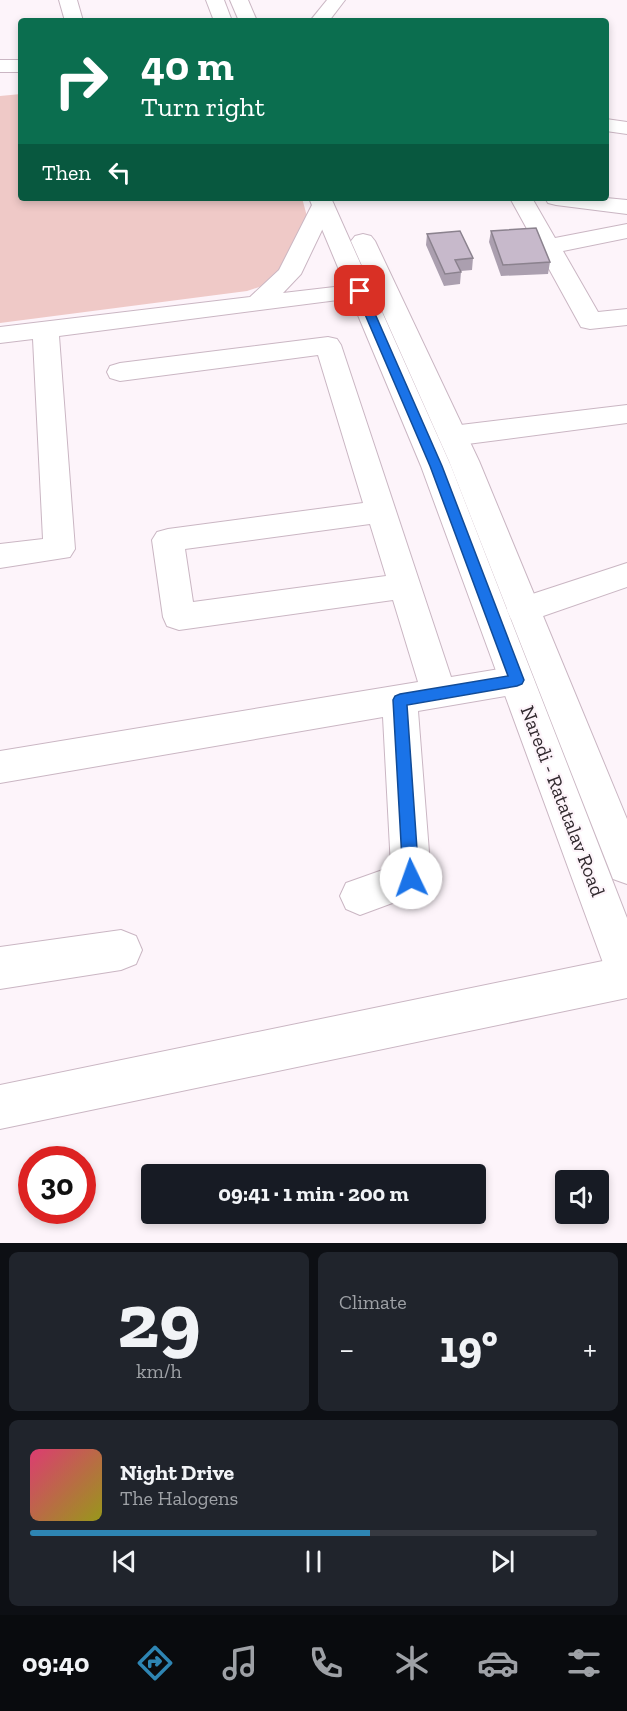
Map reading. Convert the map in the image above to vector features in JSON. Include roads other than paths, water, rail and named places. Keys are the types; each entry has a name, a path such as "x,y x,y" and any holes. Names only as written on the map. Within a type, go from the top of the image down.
{"street":[{"path":"68,0 73,18"},
{"path":"215,0 222,18"},
{"path":"239,0 247,18"},
{"path":"321,18 336,0"},
{"path":"0,66 18,66"},
{"path":"0,76 18,76"},
{"path":"609,111 627,114"},
{"path":"609,125 627,128"},
{"path":"258,303 289,274 328,201"},
{"name":"Naredi - Ratatalav Road","path":"329,201 360,291 436,466 627,971"},
{"name":"Naredi - Ratatalav Road","path":"330,201 452,436 627,866"},
{"path":"523,201 590,321 627,317"},
{"path":"580,201 627,207"},
{"path":"548,247 627,231"},
{"path":"0,335 360,291"},
{"path":"0,556 59,549 46,330"},
{"path":"120,372 328,345 439,693"},
{"path":"452,436 627,414"},
{"path":"381,512 168,540 179,617 405,586"},
{"path":"523,610 627,575"},
{"path":"0,767 517,680"},
{"path":"360,896 411,878 400,700"},
{"path":"0,968 121,950"},
{"path":"0,1107 627,977"}]}
